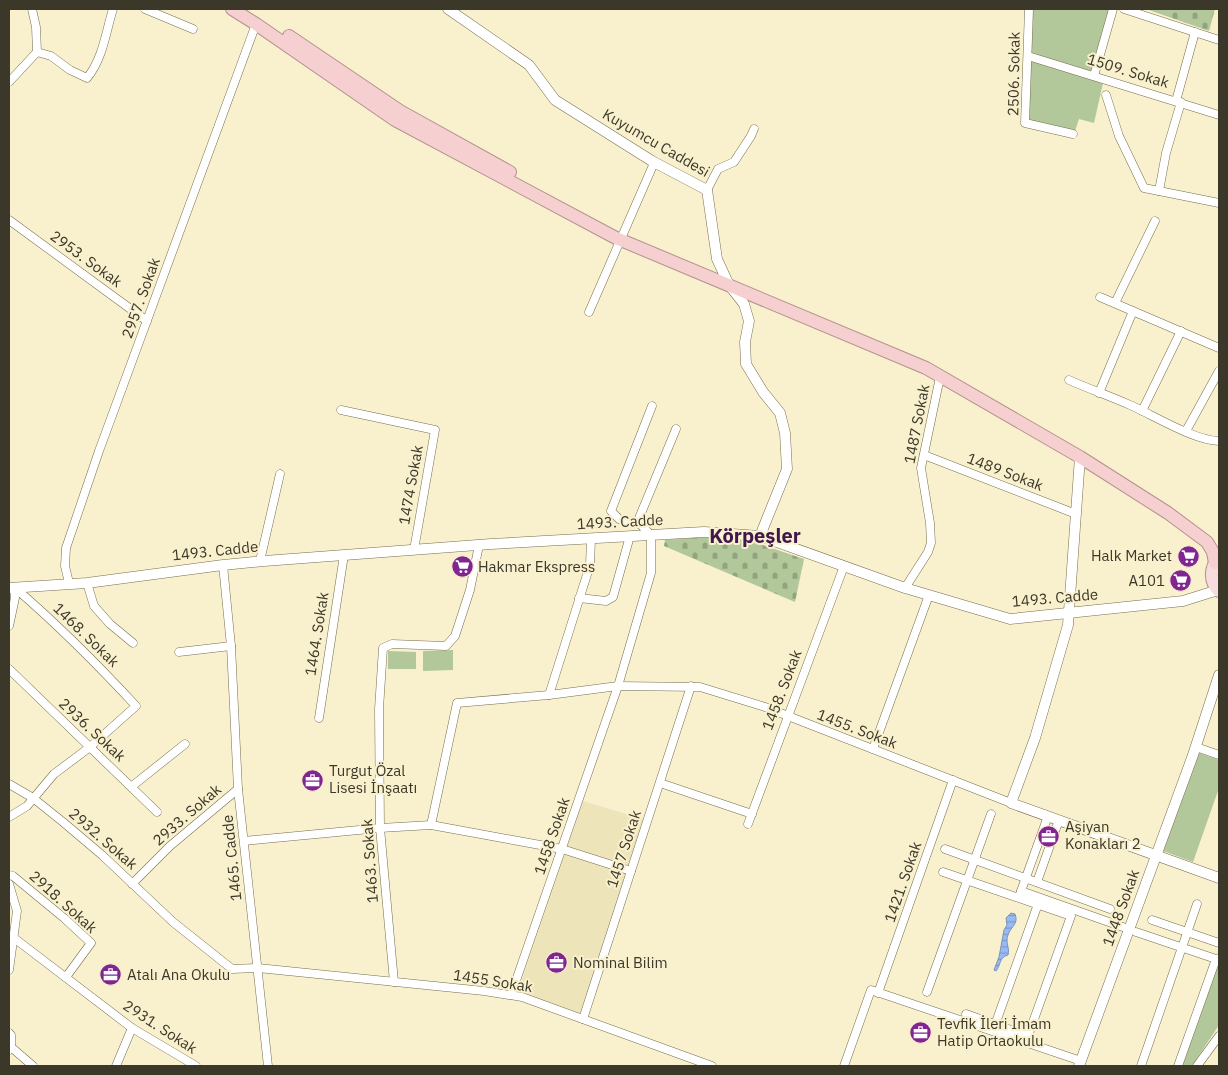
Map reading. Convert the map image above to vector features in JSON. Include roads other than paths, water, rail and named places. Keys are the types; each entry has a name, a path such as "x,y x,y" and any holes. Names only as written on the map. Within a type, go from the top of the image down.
{"highway":[{"path":"232,9 395,120 621,237 927,362 985,394 1172,507 1219,543"},
{"path":"247,9 400,111 621,237"},
{"path":"726,280 917,364 940,377 1080,457 1168,513 1198,534 1210,546 1217,560"}],"main road":[{"path":"1217,560 1212,573 1212,581 1219,591"}],"street":[{"path":"9,82 38,52 32,9"},
{"path":"38,52 51,56 70,70 87,78 93,70 101,51 113,9"},
{"path":"145,9 193,28"},
{"name":"Kuyumcu Caddesi","path":"448,9 529,65 556,100 654,163 707,190 717,259 726,280 744,304 749,321 745,342 746,364 763,392 780,413 785,433 787,469 760,536"},
{"name":"2506. Sokak","path":"1029,9 1025,123 1073,134"},
{"path":"1094,76 1113,9"},
{"path":"1124,9 1219,40"},
{"name":"2957. Sokak","path":"70,584 65,566 66,548 256,24"},
{"path":"1159,191 1166,153 1195,32"},
{"name":"1509. Sokak","path":"1028,56 1219,115"},
{"path":"1106,95 1119,136 1144,188 1219,203"},
{"path":"707,190 718,169 734,162 754,129"},
{"path":"589,312 654,163"},
{"name":"2953. Sokak","path":"9,220 147,321"},
{"path":"1115,303 1156,221"},
{"path":"1100,297 1219,348"},
{"path":"1099,393 1133,311"},
{"path":"1142,411 1181,332"},
{"path":"1186,431 1219,371"},
{"name":"1487 Sokak","path":"905,588 928,552 931,543 930,522 921,468 940,377"},
{"path":"1069,380 1186,431 1219,441"},
{"path":"651,535 640,524 619,519 611,511 652,406"},
{"name":"1474 Sokak","path":"341,410 435,430 414,550"},
{"path":"637,523 676,429"},
{"name":"1489 Sokak","path":"924,455 1076,514"},
{"path":"1080,457 1068,625 1035,738 1012,803 1219,878"},
{"path":"260,561 280,474"},
{"name":"1493. Cadde","path":"11,587 70,584 260,561 479,545 704,532 760,536 905,588 1010,619 1183,601 1219,591"},
{"name":"1458 Sokak","path":"511,995 618,686 652,574 651,535"},
{"path":"579,598 606,601 613,597 630,536"},
{"path":"549,695 590,565 591,538"},
{"name":"1463. Sokak","path":"394,982 380,828 379,709 383,648 392,644 446,646 455,636 470,590 479,545"},
{"name":"1464. Sokak","path":"319,718 344,555"},
{"name":"1465. Cadde","path":"223,564 232,646 238,789 268,1066"},
{"name":"1458. Sokak","path":"748,824 844,566"},
{"path":"87,582 94,606 110,624 132,643"},
{"path":"9,626 15,598 11,587"},
{"name":"1468. Sokak","path":"11,587 110,678 136,706 90,747"},
{"path":"873,749 929,595"},
{"path":"179,652 232,646"},
{"name":"2936. Sokak","path":"9,669 157,812"},
{"name":"1448 Sokak","path":"1080,1064 1196,747 1219,675"},
{"name":"1455. Sokak","path":"431,825 457,703 549,695 618,686 700,687 787,716 1012,803"},
{"name":"1457 Sokak","path":"584,1019 692,686"},
{"path":"131,787 185,744"},
{"path":"9,817 27,806 54,774 90,747"},
{"path":"1196,747 1219,755"},
{"name":"1421. Sokak","path":"844,1066 874,992 953,780"},
{"path":"660,783 752,814"},
{"name":"2932. Sokak","path":"9,784 33,798 102,856 173,922 232,969 258,968"},
{"name":"2933. Sokak","path":"132,884 170,846 238,789"},
{"path":"927,992 990,814"},
{"path":"1020,894 1048,816"},
{"path":"1037,882 1059,820"},
{"path":"244,842 380,828 431,825 562,849 632,871"},
{"path":"945,849 1110,909"},
{"path":"943,872 1123,927"},
{"name":"2918. Sokak","path":"9,875 13,876 64,918 91,943 66,977"},
{"path":"9,884 17,911 9,970"},
{"path":"966,1014 1028,1036 1071,916 1038,904 1020,894"},
{"path":"995,1025 1038,904"},
{"path":"1141,1066 1197,904"},
{"path":"1152,920 1219,943"},
{"path":"1139,933 1218,959 1178,1066"},
{"name":"2931. Sokak","path":"14,938 132,1028 196,1066"},
{"name":"1455 Sokak","path":"258,968 522,997 712,1066"},
{"path":"874,992 1080,1064"},
{"path":"116,1066 132,1028"},
{"path":"9,1033 11,1035 10,1048 33,1066"},
{"path":"1198,1066 1219,1036"}],"water":[{"path":"1011,913 1015,914 1016,920 1007,938 1008,955 1002,959 996,971 994,970 1007,925 1006,918"}],"place":[{"name":"Halk Market","path":"1188,556"},
{"name":"Hakmar Ekspress","path":"462,567"},
{"name":"A101","path":"1181,581"},
{"name":"Turgut Özal Lisesi İnşaatı","path":"313,780"},
{"name":"Aşiyan Konakları 2","path":"1049,836"},
{"name":"Nominal Bilim","path":"557,963"},
{"name":"Atalı Ana Okulu","path":"111,975"},
{"name":"Tevfik İleri İmam Hatip Ortaokulu","path":"921,1033"}],"district":[{"name":"Körpeşler","path":"755,536"}]}
